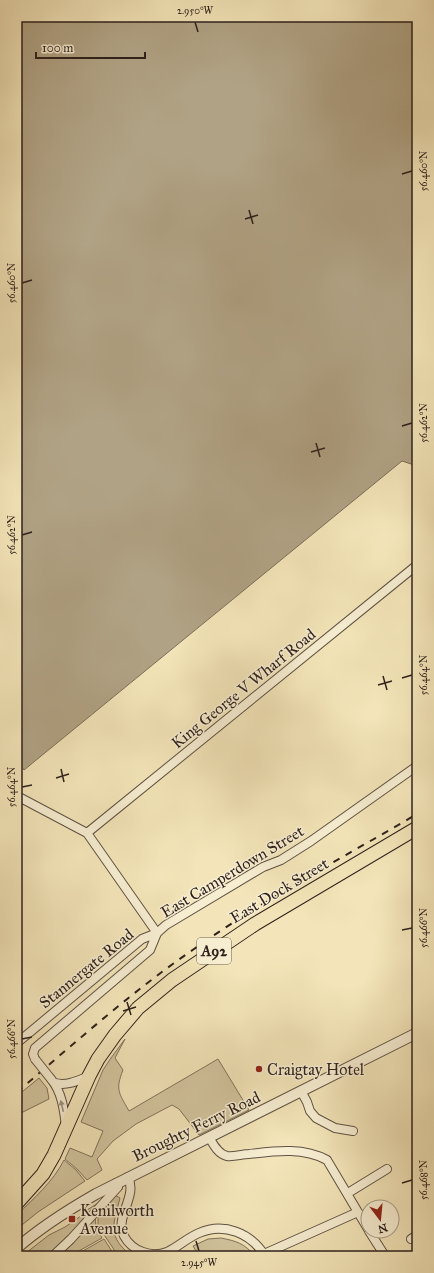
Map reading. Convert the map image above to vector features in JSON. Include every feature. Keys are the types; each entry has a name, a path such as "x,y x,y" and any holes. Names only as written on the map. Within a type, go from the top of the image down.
{"highway":[{"name":"East Dock Street","path":"17,1203 43,1174 54,1155 67,1129 89,1076 102,1053 128,1019 142,1004 172,980 255,924 417,828"}],"street":[{"name":"King George V Wharf Road","path":"88,833 417,565"},
{"name":"East Camperdown Street","path":"67,1129 62,1103 53,1081 33,1054 35,1048 150,950 157,934 166,925 263,867 281,860 311,841 417,766"},
{"path":"17,796 88,833 157,934"},
{"name":"Stannergate Road","path":"17,1043 142,939 157,934"},
{"name":"Broughty Ferry Road","path":"17,1248 64,1213 116,1183 417,1033"},
{"path":"53,1081 62,1085 72,1083 89,1076"},
{"path":"301,1091 310,1111 316,1118 335,1128 352,1131"},
{"path":"209,1137 215,1149 227,1156 272,1151 302,1151 318,1155 327,1160 360,1215"},
{"path":"348,1194 375,1181 387,1169"},
{"path":"128,1177 131,1186 130,1197 123,1216 122,1227 124,1236 131,1245 140,1251 149,1254 159,1254 167,1251 199,1233 223,1229 248,1237 257,1244 264,1255 358,1212"},
{"path":"53,1256 71,1239 118,1187 116,1183"},
{"path":"375,1239 385,1256"}],"shaded area":[{"path":"17,17 417,17 417,466 402,461 24,770 17,761"},
{"path":"125,1039 115,1058 123,1070 119,1082 119,1091 129,1111 218,1059 249,1110 199,1135 179,1109 172,1105 136,1124 113,1141 97,1159 102,1170 87,1180 65,1159 70,1148 92,1157 103,1131 81,1122 103,1070"},
{"path":"39,1078 47,1088 49,1099 17,1115 17,1096"},
{"path":"64,1160 76,1170 85,1181 38,1212 17,1229 17,1215 49,1183"},
{"path":"115,1195 120,1198 114,1223 115,1236 124,1249 132,1256 117,1256 98,1226 98,1214"},
{"path":"100,1202 69,1237 49,1256 22,1256 49,1235 65,1227"},
{"path":"95,1216 96,1227 102,1238 70,1256 57,1256"},
{"path":"221,1238 240,1243 255,1256 199,1256 193,1246 208,1239"},
{"path":"104,1239 115,1256 74,1256"}],"railway":[{"path":"17,1092 126,1000 194,949 248,913 304,879 417,814"}],"place":[{"name":"Craigtay Hotel","path":"259,1069"},
{"name":"Kenilworth Avenue","path":"72,1219"}]}
